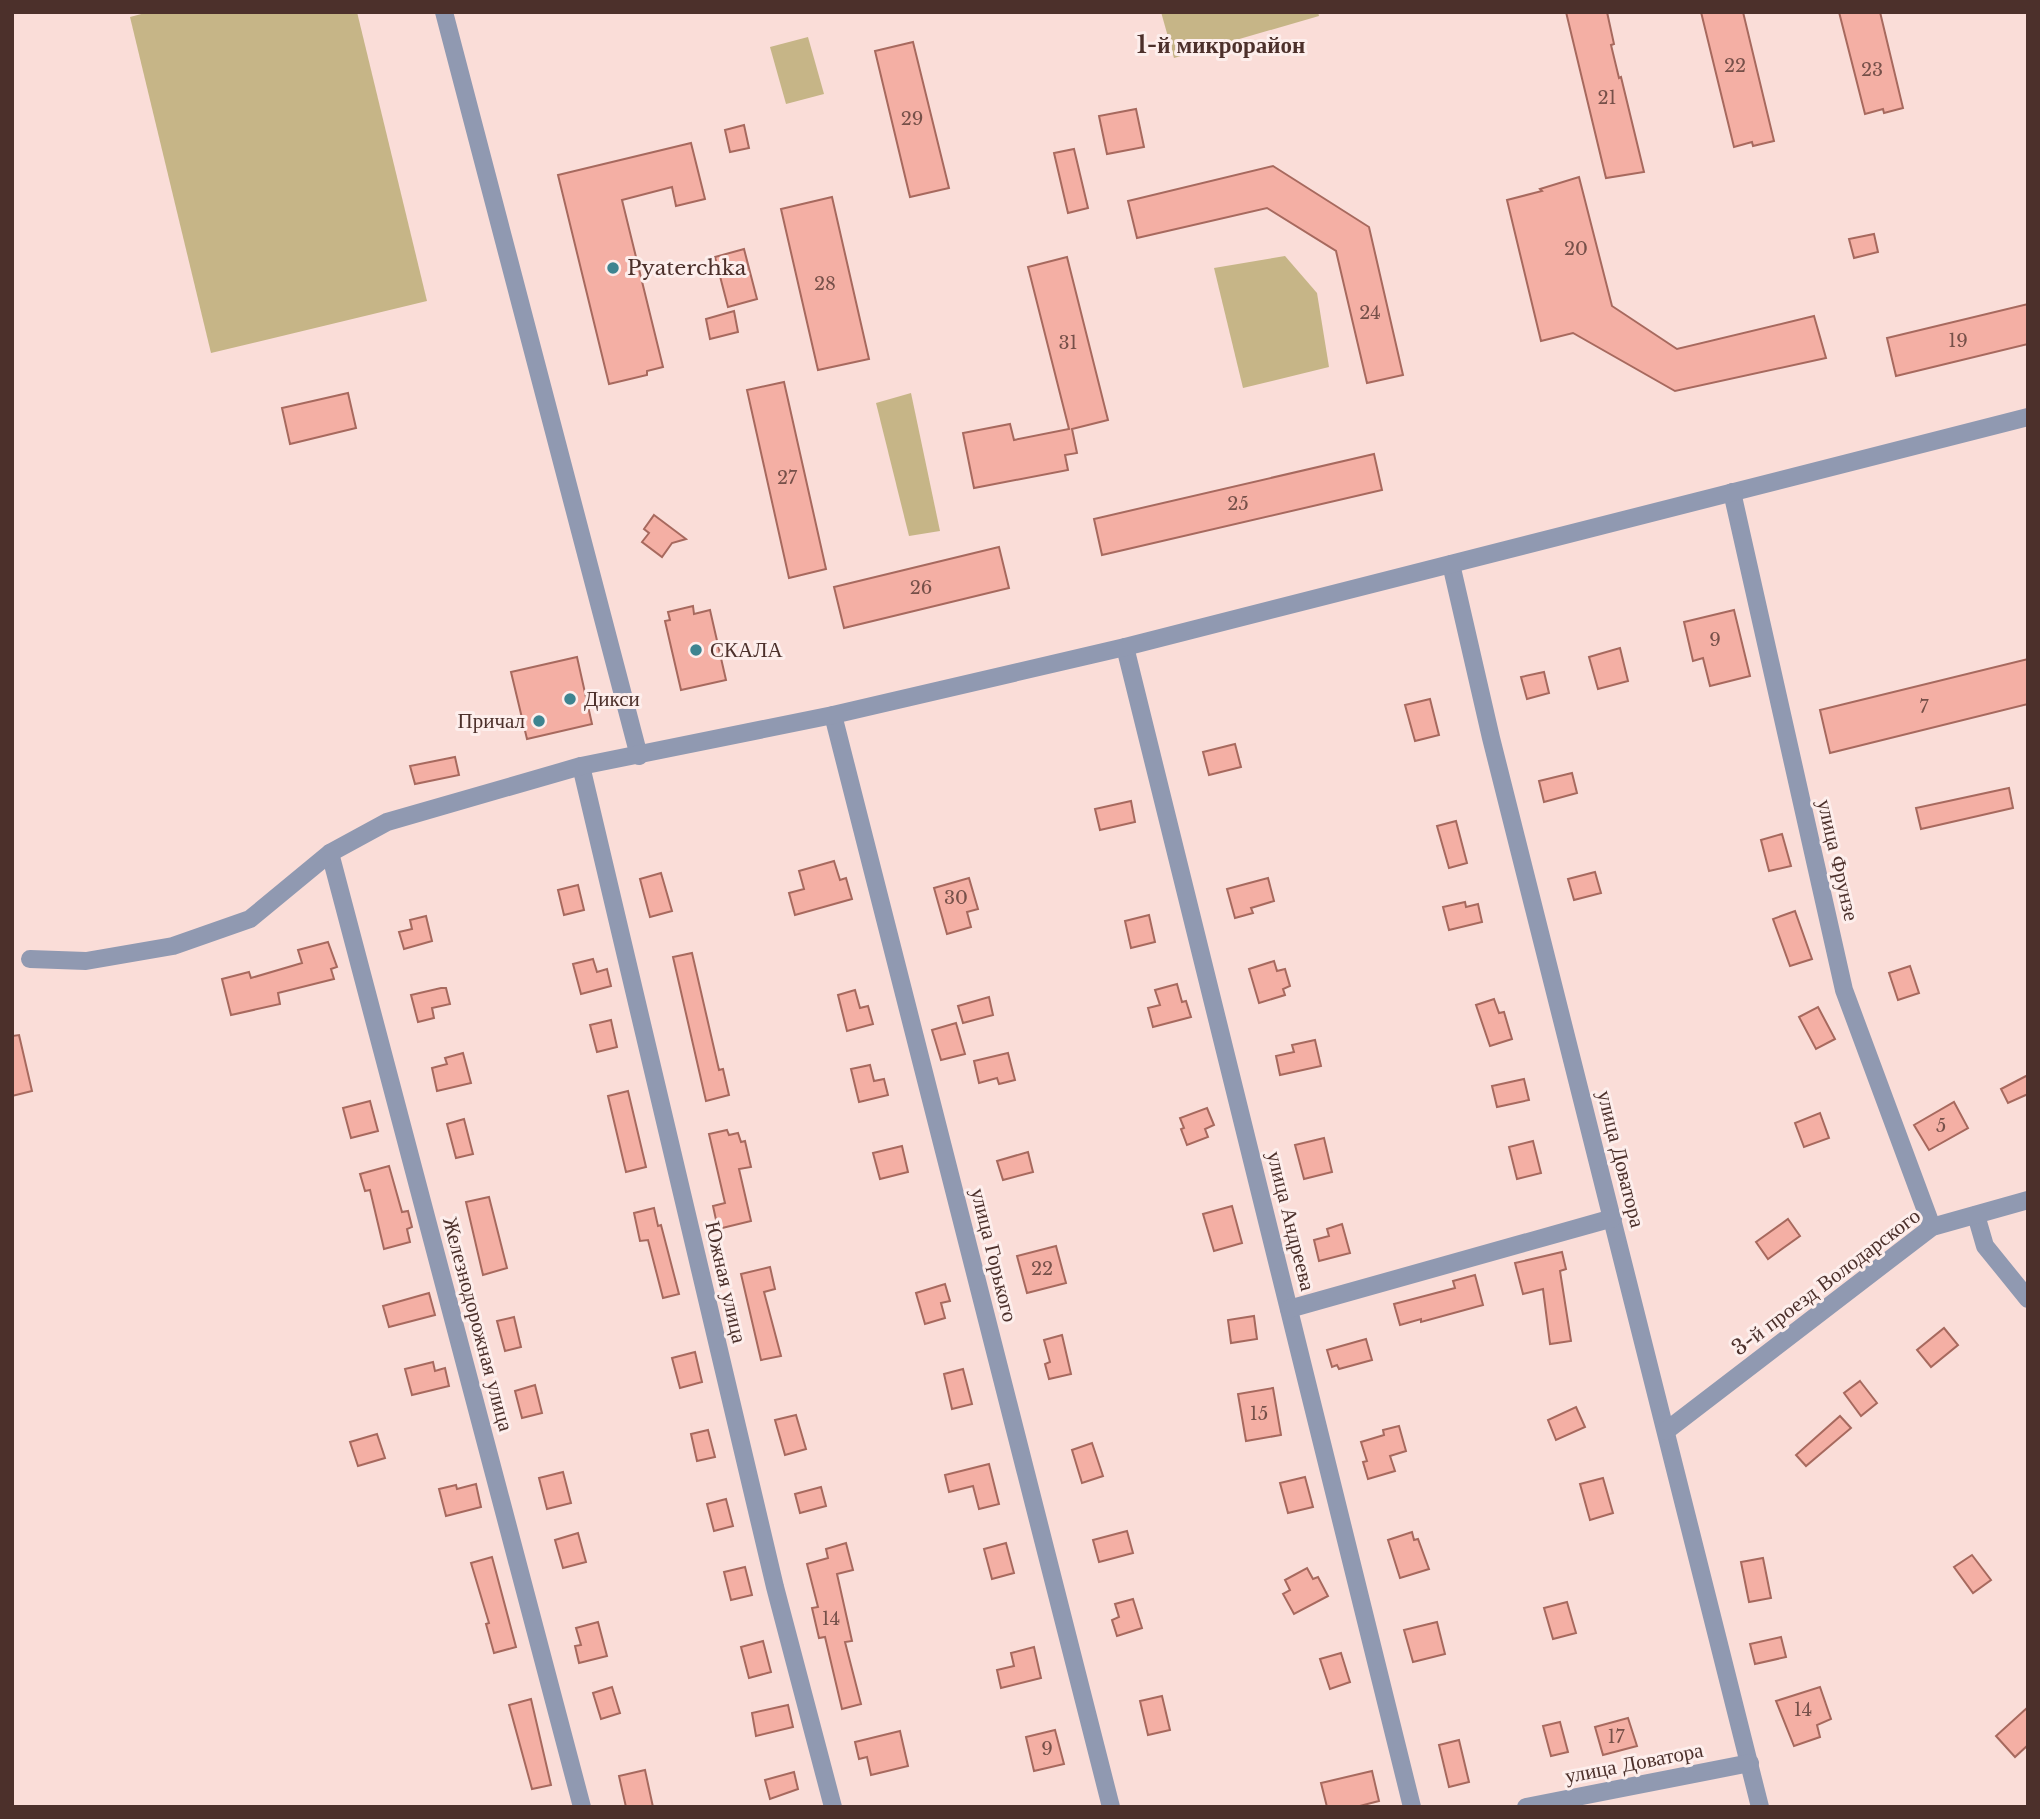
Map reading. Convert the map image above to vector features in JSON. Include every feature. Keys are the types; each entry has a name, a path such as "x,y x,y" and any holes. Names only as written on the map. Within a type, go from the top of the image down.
{"street":[{"path":"444,12 639,756"},
{"path":"30,959 86,961 173,946 250,919 330,853 387,822 581,766 834,715 1125,647 2028,416"},
{"name":"улица Фрунзе","path":"1732,492 1843,990 1932,1227"},
{"name":"улица Доватора","path":"1451,564 1491,738 1760,1807"},
{"name":"улица Андреева","path":"1125,647 1412,1807"},
{"name":"улица Горького","path":"834,715 1111,1807"},
{"name":"Южная улица","path":"581,766 772,1574 833,1807"},
{"name":"Железнодорожная улица","path":"330,853 582,1807"},
{"name":"3-й проезд Володарского","path":"1666,1431 1932,1227 2028,1200"},
{"path":"1976,1215 1985,1246 2028,1299"},
{"path":"1289,1309 1613,1218"},
{"name":"улица Доватора","path":"1526,1807 1750,1763"}],"shaded area":[{"path":"149,12 357,12 427,301 211,353 130,17"},
{"path":"1161,12 1318,12 1319,16 1174,58"},
{"path":"808,37 824,94 786,104 770,47"},
{"path":"1285,256 1317,293 1329,367 1243,388 1214,268"},
{"path":"911,393 940,531 909,536 876,403"}],"building":[{"path":"1566,12 1607,12 1614,44 1611,45 1644,172 1606,178"},
{"path":"1701,12 1743,12 1774,141 1753,146 1752,142 1734,147"},
{"path":"1839,12 1880,12 1903,108 1884,113 1883,109 1865,114"},
{"path":"913,42 949,188 910,197 875,51"},
{"path":"1136,109 1144,147 1107,154 1099,116"},
{"path":"744,125 749,148 730,152 725,130"},
{"path":"691,143 705,199 676,206 672,187 622,200 663,367 647,371 647,375 609,384 558,175"},
{"path":"1074,149 1088,208 1068,213 1054,153"},
{"path":"1273,166 1369,227 1403,375 1367,383 1336,251 1267,208 1137,238 1128,201"},
{"path":"1579,177 1612,306 1677,349 1814,316 1826,358 1675,391 1573,333 1541,341 1507,200"},
{"path":"832,197 869,359 818,370 781,209"},
{"path":"1874,234 1878,252 1854,258 1849,239"},
{"path":"744,249 757,299 728,307 715,257"},
{"path":"1067,257 1108,420 1072,429 1077,453 1065,455 1068,470 974,488 963,433 1010,424 1014,440 1069,429 1028,267"},
{"path":"2028,304 2028,344 1896,376 1887,338"},
{"path":"734,311 738,332 710,339 706,319"},
{"path":"784,382 826,569 789,578 747,390"},
{"path":"348,393 356,428 290,444 282,408"},
{"path":"1374,454 1382,490 1102,555 1094,519"},
{"path":"654,515 686,539 672,543 662,557 642,542 649,533 644,529"},
{"path":"999,547 1009,588 844,628 834,587"},
{"name":"СКАЛА","path":"693,606 694,614 710,610 726,680 681,690 665,621 670,620 668,612"},
{"path":"1734,610 1750,676 1710,686 1703,658 1693,661 1684,622"},
{"path":"1620,648 1628,681 1598,689 1589,657"},
{"path":"577,657 592,724 527,739 511,672"},
{"path":"2028,659 2028,704 1830,753 1820,710"},
{"path":"1544,672 1549,693 1527,699 1521,677"},
{"path":"1430,699 1439,735 1415,741 1405,705"},
{"path":"1235,744 1241,767 1209,775 1203,752"},
{"path":"455,757 459,775 415,784 410,766"},
{"path":"1572,773 1577,793 1544,802 1539,781"},
{"path":"2009,788 2013,808 1921,829 1916,808"},
{"path":"1131,801 1135,822 1100,830 1095,809"},
{"path":"1456,821 1467,863 1449,868 1437,826"},
{"path":"1782,834 1791,866 1769,871 1761,840"},
{"path":"834,861 840,880 846,878 852,899 795,915 789,893 804,889 799,871"},
{"path":"1595,872 1601,893 1574,900 1568,879"},
{"path":"661,873 672,911 650,917 640,879"},
{"path":"969,878 978,909 967,912 971,927 947,934 934,888"},
{"path":"1268,878 1274,901 1251,908 1253,913 1235,918 1227,889"},
{"path":"578,885 584,910 564,915 558,890"},
{"path":"1465,902 1466,907 1478,904 1482,922 1449,930 1443,907"},
{"path":"1795,911 1812,959 1790,966 1773,919"},
{"path":"1149,915 1155,942 1131,948 1125,921"},
{"path":"426,916 432,941 404,949 399,932 412,929 410,920"},
{"path":"328,942 337,967 331,969 334,979 278,993 280,1004 231,1015 222,979 249,972 251,978 302,963 298,950"},
{"path":"692,953 719,1070 723,1069 729,1095 706,1101 673,957"},
{"path":"593,959 597,972 607,969 611,986 581,994 573,964"},
{"path":"1274,961 1277,971 1285,969 1290,986 1283,989 1285,995 1259,1003 1249,969"},
{"path":"1910,966 1919,993 1898,1000 1889,973"},
{"path":"1177,984 1182,1002 1186,1001 1191,1017 1153,1027 1148,1008 1160,1005 1155,990"},
{"path":"446,988 450,1004 432,1008 434,1018 418,1022 411,995"},
{"path":"855,990 860,1008 868,1006 873,1024 847,1031 838,995"},
{"path":"989,997 993,1015 963,1023 958,1006"},
{"path":"1494,999 1499,1013 1504,1012 1512,1039 1490,1046 1476,1005"},
{"path":"1818,1007 1835,1039 1816,1049 1799,1017"},
{"path":"611,1020 617,1047 597,1052 590,1025"},
{"path":"956,1023 965,1054 941,1060 932,1030"},
{"path":"19,1035 32,1091 12,1096 12,1036"},
{"path":"1315,1040 1321,1066 1280,1075 1276,1056 1294,1052 1292,1045"},
{"path":"463,1053 471,1083 437,1091 432,1068 447,1064 445,1058"},
{"path":"1008,1053 1015,1080 999,1084 997,1078 979,1083 974,1061"},
{"path":"870,1065 874,1081 884,1079 888,1095 859,1102 851,1069"},
{"path":"2028,1075 2028,1094 2008,1103 2001,1089"},
{"path":"1524,1079 1529,1100 1497,1107 1492,1086"},
{"path":"628,1091 646,1167 626,1172 608,1096"},
{"path":"370,1101 378,1131 351,1138 343,1108"},
{"path":"1954,1102 1968,1128 1929,1150 1914,1125"},
{"path":"1207,1108 1214,1125 1205,1129 1208,1137 1187,1145 1180,1118"},
{"path":"1820,1113 1829,1138 1804,1147 1795,1123"},
{"path":"464,1119 473,1154 456,1158 447,1124"},
{"path":"727,1130 729,1135 738,1133 741,1142 745,1141 751,1167 739,1169 751,1221 718,1229 713,1206 725,1203 709,1134"},
{"path":"1324,1138 1332,1172 1304,1179 1295,1145"},
{"path":"1533,1141 1541,1173 1517,1179 1509,1147"},
{"path":"902,1146 908,1172 880,1179 873,1153"},
{"path":"1028,1152 1033,1172 1003,1180 997,1161"},
{"path":"389,1166 402,1212 408,1211 412,1227 407,1229 410,1242 384,1249 370,1190 365,1191 360,1174"},
{"path":"489,1197 507,1268 483,1275 466,1202"},
{"path":"1232,1206 1242,1243 1214,1251 1203,1214"},
{"path":"654,1208 679,1294 663,1298 648,1240 640,1241 634,1213"},
{"path":"1788,1219 1800,1236 1768,1259 1756,1242"},
{"path":"1342,1224 1350,1253 1319,1261 1314,1240 1329,1236 1327,1229"},
{"path":"1056,1246 1066,1283 1027,1293 1017,1256"},
{"path":"1562,1252 1566,1269 1560,1271 1571,1341 1550,1344 1543,1289 1523,1294 1515,1263"},
{"path":"770,1267 775,1289 764,1292 781,1356 761,1360 741,1274"},
{"path":"1475,1275 1483,1305 1400,1325 1394,1304 1455,1288 1453,1281"},
{"path":"945,1284 950,1301 941,1303 945,1318 925,1324 916,1293"},
{"path":"429,1293 435,1315 389,1327 383,1306"},
{"path":"1254,1316 1257,1339 1231,1343 1228,1320"},
{"path":"514,1317 521,1347 505,1351 497,1321"},
{"path":"1944,1328 1958,1345 1931,1367 1917,1350"},
{"path":"1062,1335 1071,1374 1049,1379 1045,1364 1050,1362 1044,1340"},
{"path":"1366,1339 1372,1360 1339,1369 1337,1365 1332,1367 1327,1350"},
{"path":"695,1352 702,1382 680,1388 672,1358"},
{"path":"433,1362 435,1371 445,1368 449,1386 412,1395 405,1369"},
{"path":"963,1369 972,1404 952,1409 944,1374"},
{"path":"1860,1381 1877,1403 1861,1416 1844,1393"},
{"path":"535,1385 542,1413 522,1418 515,1391"},
{"path":"1273,1388 1281,1435 1246,1441 1238,1394"},
{"path":"1576,1407 1585,1427 1556,1440 1548,1420"},
{"path":"796,1415 806,1449 785,1455 775,1420"},
{"path":"1840,1416 1851,1428 1806,1466 1796,1455"},
{"path":"1399,1426 1406,1451 1390,1456 1395,1471 1368,1479 1363,1462 1367,1461 1361,1442 1384,1435 1383,1430"},
{"path":"708,1430 715,1457 697,1461 691,1434"},
{"path":"377,1434 385,1458 358,1466 350,1442"},
{"path":"1092,1443 1103,1476 1082,1483 1072,1450"},
{"path":"989,1464 999,1504 979,1509 973,1486 949,1492 945,1475"},
{"path":"563,1472 571,1503 547,1509 539,1478"},
{"path":"1305,1477 1313,1507 1288,1513 1280,1483"},
{"path":"1603,1478 1613,1513 1590,1520 1580,1484"},
{"path":"476,1484 481,1507 446,1516 439,1489 456,1485 457,1489"},
{"path":"821,1487 826,1506 800,1513 795,1494"},
{"path":"726,1499 733,1526 714,1531 707,1504"},
{"path":"1127,1531 1133,1553 1099,1562 1093,1540"},
{"path":"1412,1532 1414,1540 1418,1539 1429,1569 1400,1578 1388,1540"},
{"path":"578,1533 586,1562 563,1568 555,1540"},
{"path":"846,1543 853,1570 837,1574 852,1641 845,1642 861,1704 842,1709 825,1637 819,1638 812,1608 818,1607 807,1564 828,1558 826,1549"},
{"path":"1006,1543 1014,1573 992,1579 984,1549"},
{"path":"1972,1555 1991,1580 1973,1593 1954,1567"},
{"path":"492,1557 516,1647 494,1653 486,1624 489,1623 471,1563"},
{"path":"1763,1558 1771,1598 1749,1602 1741,1562"},
{"path":"745,1567 752,1595 731,1600 724,1572"},
{"path":"1307,1568 1313,1579 1318,1577 1328,1596 1294,1614 1283,1594 1290,1590 1285,1580"},
{"path":"1133,1599 1142,1628 1117,1636 1112,1620 1119,1617 1115,1604"},
{"path":"1567,1602 1576,1633 1553,1639 1544,1608"},
{"path":"598,1622 607,1656 579,1663 575,1646 581,1645 576,1628"},
{"path":"1437,1622 1445,1654 1413,1662 1404,1630"},
{"path":"1781,1637 1786,1657 1755,1664 1750,1644"},
{"path":"763,1641 771,1672 749,1678 741,1647"},
{"path":"1034,1647 1041,1678 1001,1688 997,1670 1014,1666 1011,1653"},
{"path":"1341,1653 1350,1682 1330,1689 1320,1659"},
{"path":"612,1687 620,1713 601,1719 593,1693"},
{"path":"1820,1687 1831,1719 1817,1725 1820,1737 1794,1746 1776,1701"},
{"path":"1162,1696 1170,1730 1148,1735 1140,1701"},
{"path":"531,1699 551,1785 532,1789 509,1705"},
{"path":"788,1705 793,1727 756,1736 752,1713"},
{"path":"2028,1707 2028,1745 2015,1757 1996,1736"},
{"path":"1628,1718 1637,1746 1603,1755 1595,1727"},
{"path":"1560,1722 1568,1752 1551,1756 1543,1726"},
{"path":"1055,1730 1064,1764 1034,1771 1026,1737"},
{"path":"900,1731 908,1766 871,1775 867,1757 859,1759 855,1742"},
{"path":"1459,1740 1469,1782 1449,1787 1439,1745"},
{"path":"645,1770 653,1807 626,1807 619,1776"},
{"path":"1372,1771 1379,1801 1356,1807 1327,1807 1321,1783"},
{"path":"794,1772 798,1789 770,1799 765,1780"}],"place":[{"name":"Pyaterchka","path":"613,268"},
{"name":"СКАЛА","path":"696,650"},
{"name":"Дикси","path":"570,699"},
{"name":"Причал","path":"539,721"}],"district":[{"name":"1-й микрорайон","path":"1221,45"}]}
